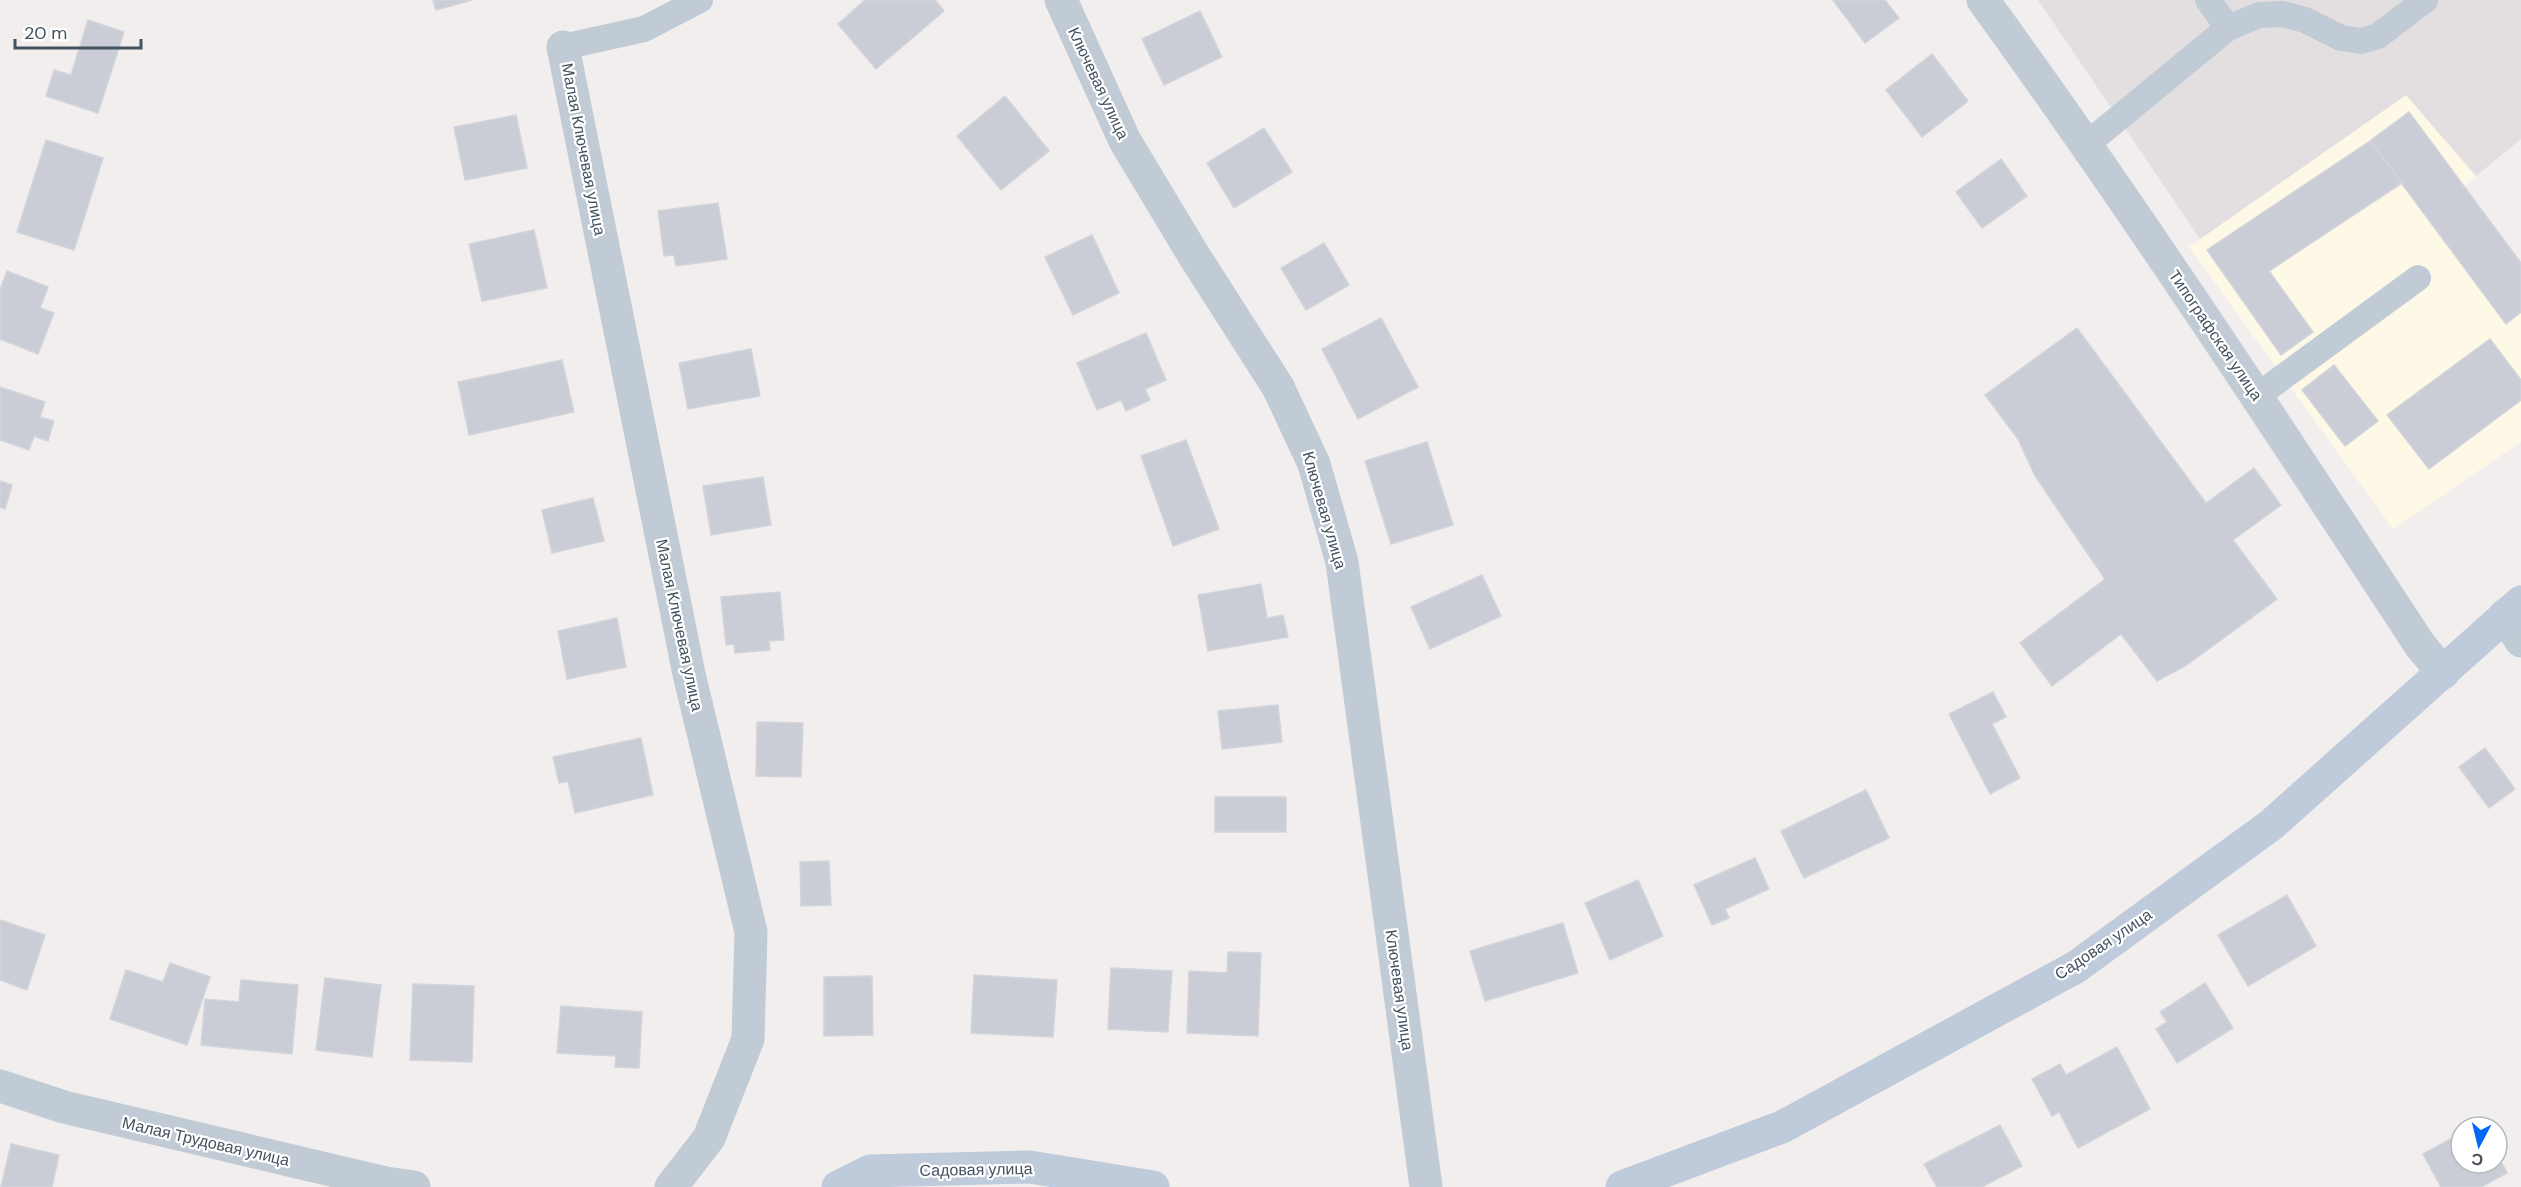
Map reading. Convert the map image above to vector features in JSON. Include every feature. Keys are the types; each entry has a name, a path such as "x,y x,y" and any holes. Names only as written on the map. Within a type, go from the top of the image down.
{"main road":[{"name":"Садовая улица","path":"1622,1187 1782,1127 2076,967 2271,825 2443,673 2516,619"},
{"name":"Садовая улица","path":"838,1187 870,1171 1030,1167 1153,1187"}],"street":[{"name":"Ключевая улица","path":"1061,0 1125,141 1193,254 1278,387 1314,464 1342,562 1426,1187"},
{"name":"Типографская улица","path":"1983,0 2087,144 2257,396 2420,645 2443,673"},
{"name":"Малая Ключевая улица","path":"563,47 689,674 751,932 748,1039 709,1138 672,1187"},
{"name":"Малая Трудовая улица","path":"0,1086 64,1107 386,1183 414,1187"}],"lane":[{"path":"563,47 644,29 700,0"},
{"path":"2208,0 2228,28"},
{"path":"2087,144 2228,28 2259,15 2283,14 2306,20 2341,38 2361,41 2378,36 2425,0"},
{"path":"2257,396 2418,278"}],"shaded area":[{"path":"2038,0 2521,0 2521,139 2476,176 2406,95 2200,239"},
{"path":"2406,95 2476,176 2464,186 2521,263 2521,442 2393,529 2189,247"}],"building":[{"path":"433,0 472,0 436,10"},
{"path":"865,0 935,0 944,11 876,69 838,24"},
{"path":"1833,0 1885,0 1899,18 1865,43"},
{"path":"1200,11 1222,57 1164,85 1142,39"},
{"path":"88,20 124,32 98,113 46,96 54,70 71,75"},
{"path":"1932,54 1968,101 1922,137 1886,90"},
{"path":"1005,96 1049,151 1001,190 957,136"},
{"path":"2409,112 2521,263 2521,312 2506,324 2370,141"},
{"path":"516,115 527,168 465,180 454,127"},
{"path":"1264,128 1292,172 1234,208 1207,163"},
{"path":"46,140 103,158 74,250 17,232"},
{"path":"2370,141 2402,183 2269,271 2313,332 2281,355 2207,250"},
{"path":"2001,159 2027,196 1982,228 1956,192"},
{"path":"718,203 727,259 676,266 674,255 664,256 658,211"},
{"path":"534,230 547,288 482,301 469,244"},
{"path":"1092,235 1119,293 1073,315 1045,257"},
{"path":"1324,243 1349,285 1306,310 1281,268"},
{"path":"7,271 48,287 40,308 54,313 38,354 0,339 0,290"},
{"path":"1381,318 1418,387 1358,419 1322,349"},
{"path":"2077,328 2206,503 2254,468 2281,505 2233,540 2277,599 2185,666 2157,681 2121,634 2052,686 2020,643 2105,579 2035,476 2018,439 1985,395"},
{"path":"1146,333 1166,380 1145,389 1150,400 1126,411 1121,400 1097,410 1077,363"},
{"path":"2490,339 2521,380 2521,400 2429,469 2387,415"},
{"path":"751,349 760,396 688,409 679,363"},
{"path":"562,360 574,412 469,435 458,382"},
{"path":"2334,365 2378,421 2345,446 2302,390"},
{"path":"0,387 45,402 40,417 54,421 48,441 34,436 29,450 0,440"},
{"path":"1186,440 1219,529 1173,546 1141,456"},
{"path":"1427,442 1453,525 1391,544 1365,461"},
{"path":"763,477 771,525 711,535 703,486"},
{"path":"0,481 12,485 5,509 0,507"},
{"path":"593,498 604,541 552,553 542,510"},
{"path":"1482,575 1501,616 1430,649 1411,607"},
{"path":"1261,584 1267,618 1283,615 1288,637 1208,651 1198,595"},
{"path":"780,592 784,640 769,641 770,650 735,653 734,644 726,645 721,597"},
{"path":"617,618 626,667 567,679 558,631"},
{"path":"1993,692 2006,717 1992,724 2020,778 1990,794 1949,714"},
{"path":"1278,705 1282,742 1222,749 1218,711"},
{"path":"757,722 803,723 801,777 756,776"},
{"path":"641,738 653,795 575,813 568,781 559,783 553,757"},
{"path":"2485,748 2515,789 2489,808 2459,767"},
{"path":"1866,790 1889,838 1804,878 1781,831"},
{"path":"1215,797 1286,797 1286,832 1215,832"},
{"path":"1755,858 1769,889 1725,909 1729,918 1712,925 1694,885"},
{"path":"829,861 831,905 801,906 800,862"},
{"path":"1638,880 1663,936 1610,960 1585,903"},
{"path":"2287,895 2316,946 2248,986 2218,935"},
{"path":"0,920 45,935 27,990 0,980"},
{"path":"1563,923 1578,973 1485,1001 1470,951"},
{"path":"1228,952 1261,953 1258,1036 1187,1033 1189,971 1227,973"},
{"path":"170,963 210,977 187,1045 110,1019 126,970 163,982"},
{"path":"1111,968 1172,971 1168,1032 1108,1029"},
{"path":"974,975 1057,980 1053,1037 971,1033"},
{"path":"872,976 873,1035 824,1036 824,977"},
{"path":"325,978 381,985 372,1057 316,1050"},
{"path":"241,980 298,985 292,1054 201,1045 205,999 239,1002"},
{"path":"2205,983 2233,1028 2177,1063 2156,1029 2167,1022 2160,1012"},
{"path":"413,984 474,986 472,1062 410,1060"},
{"path":"561,1006 642,1012 639,1068 615,1067 616,1056 557,1053"},
{"path":"2117,1047 2150,1109 2078,1148 2059,1112 2052,1116 2032,1079 2060,1064 2066,1075"},
{"path":"2000,1125 2022,1166 1982,1187 1937,1187 1924,1164"},
{"path":"2449,1140 2449,1175 2503,1175 2481,1187 2441,1187 2423,1154"},
{"path":"11,1144 59,1155 52,1187 1,1187"}]}
